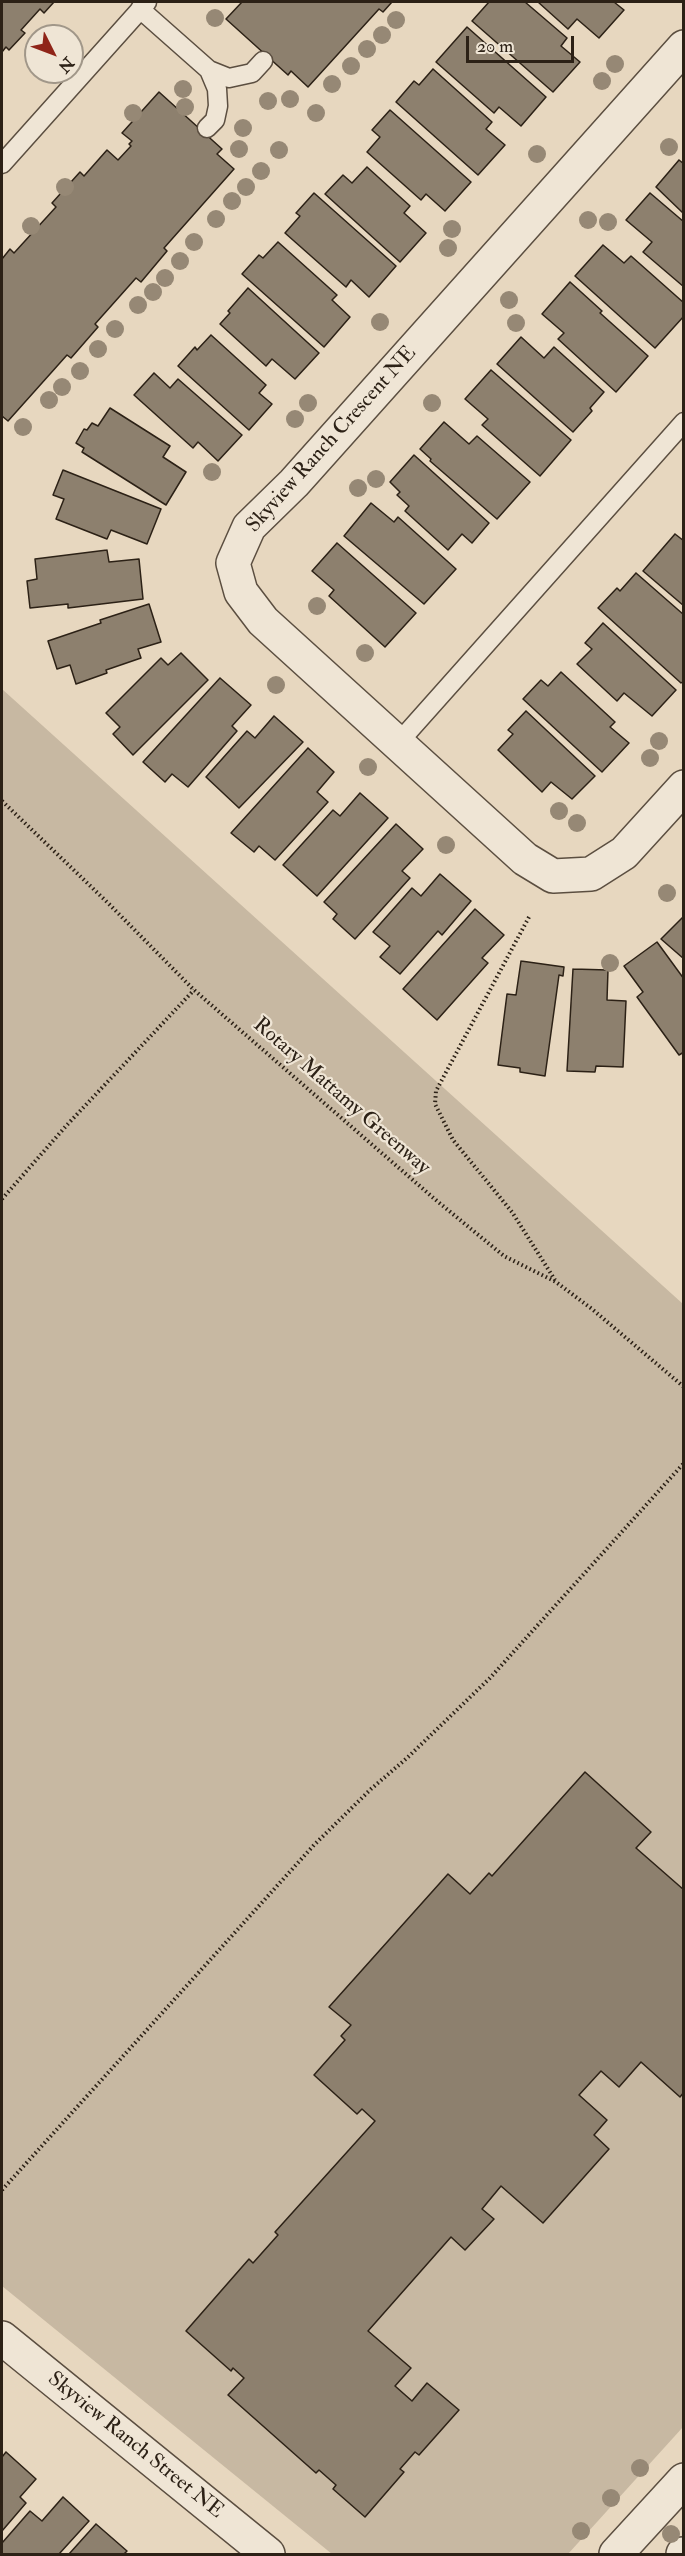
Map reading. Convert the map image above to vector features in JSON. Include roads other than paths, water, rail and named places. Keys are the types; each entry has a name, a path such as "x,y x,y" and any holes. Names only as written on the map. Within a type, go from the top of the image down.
{"street":[{"name":"Skyview Ranch Crescent NE","path":"684,47 294,483 249,527 233,563 241,592 263,621 399,742 525,859 553,876 591,874 624,853 684,787"},
{"name":"Skyview Ranch Street NE","path":"2,2338 268,2554"},
{"path":"616,2554 684,2480"}],"lane":[{"path":"2,164 144,5 209,70 217,89 218,106 214,120 207,128"},
{"path":"209,70 229,78 252,73 263,61"},
{"path":"399,742 684,422"}]}
